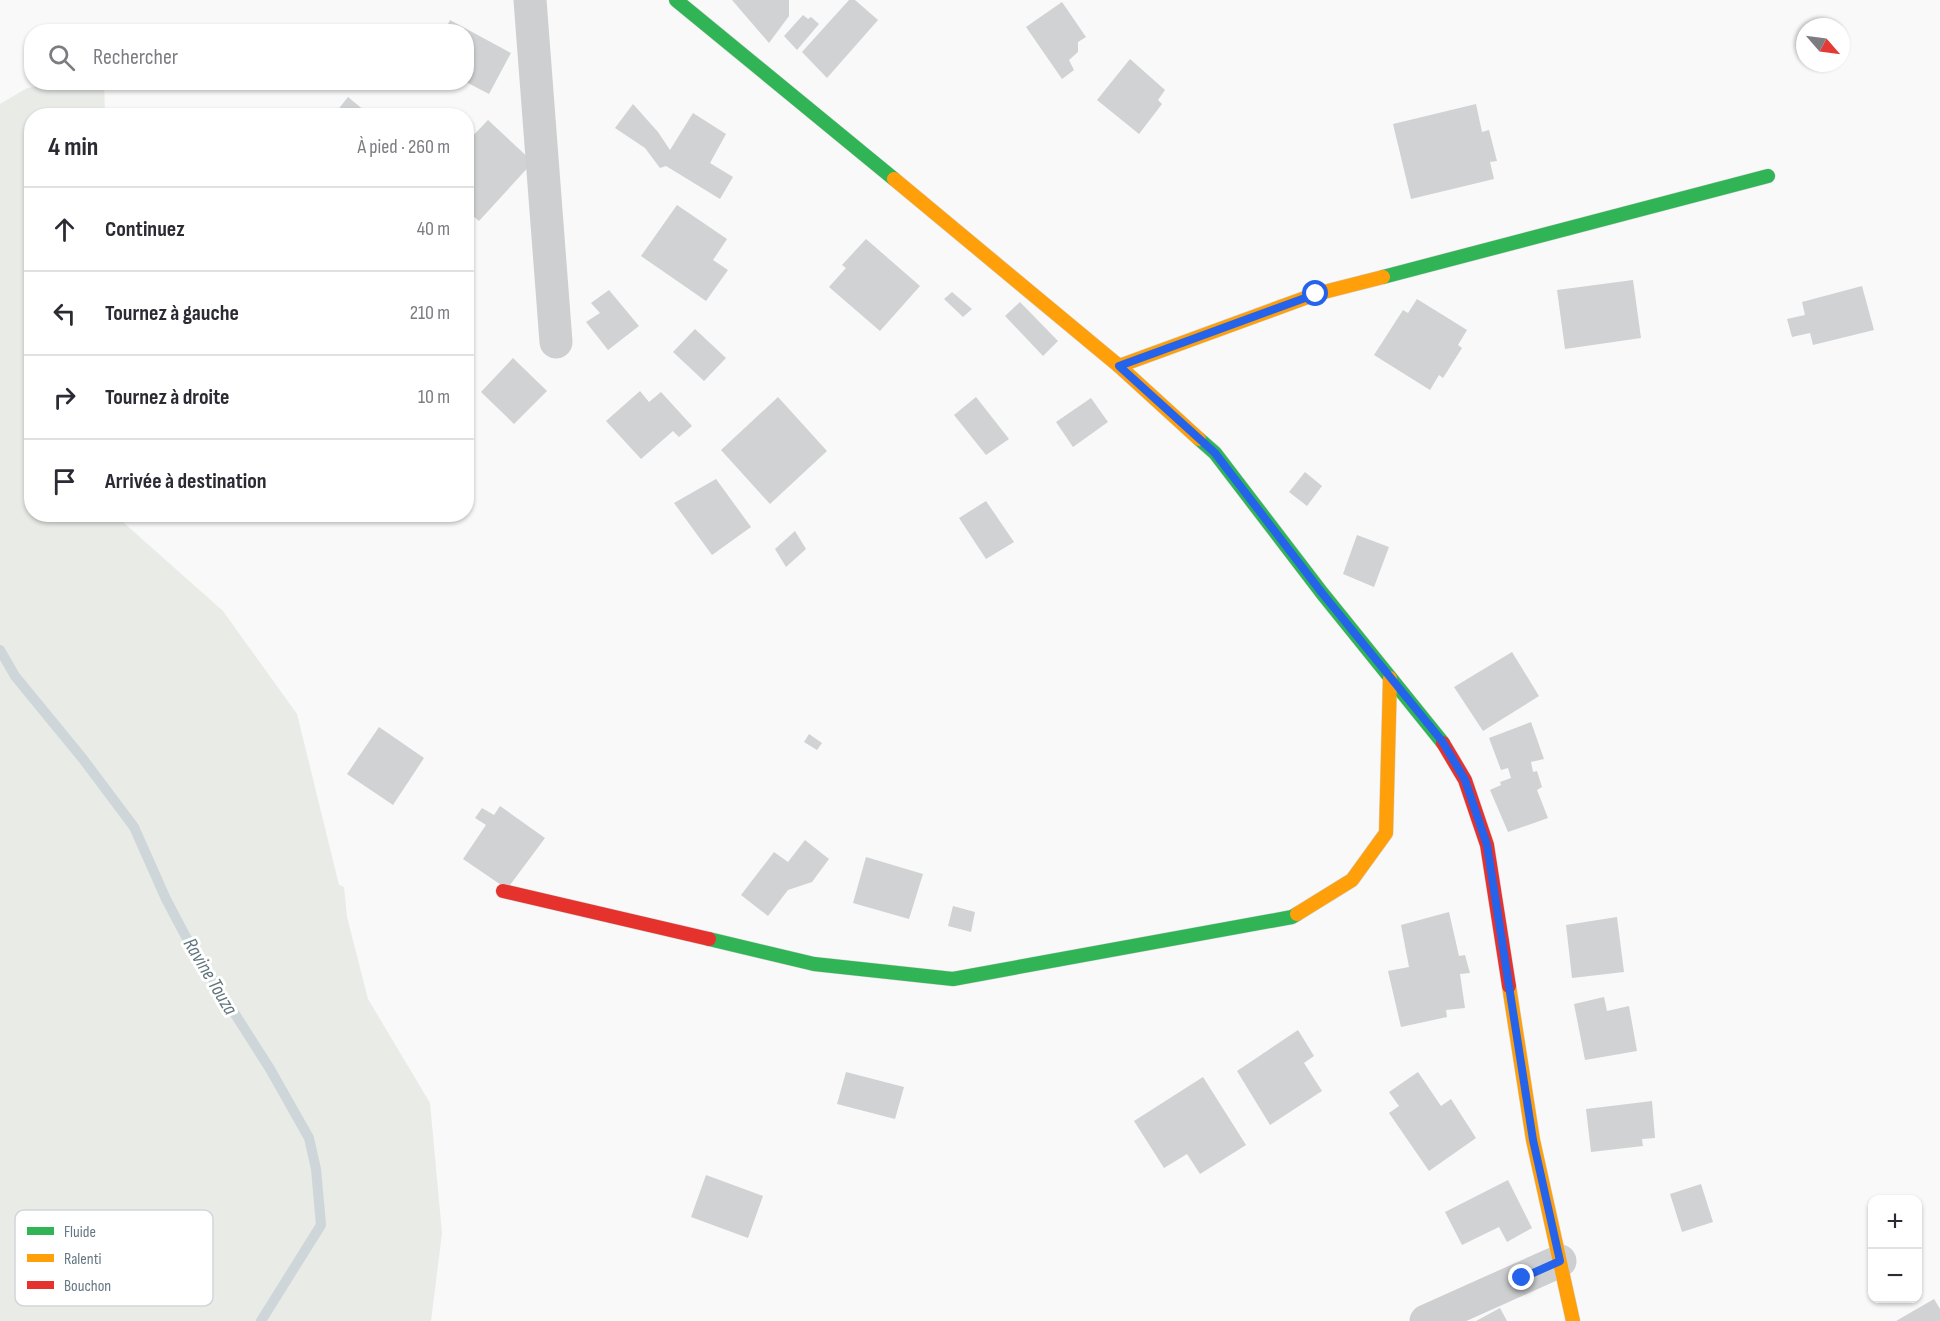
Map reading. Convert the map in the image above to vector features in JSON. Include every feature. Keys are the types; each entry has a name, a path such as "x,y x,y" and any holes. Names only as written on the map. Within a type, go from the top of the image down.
{"street":[{"path":"530,0 556,342"},
{"path":"676,0 1119,366 1215,453 1390,678 1442,741 1465,780 1487,845 1533,1140 1573,1321"},
{"path":"1119,366 1316,294 1768,176"},
{"path":"503,891 814,964 953,979 1292,916 1352,880 1386,833 1390,678"},
{"path":"1426,1321 1560,1261"}],"shaded area":[{"path":"24,90 104,90 105,108 24,108 24,522 124,522 223,611 297,714 339,885 344,887 347,917 368,999 430,1103 442,1233 431,1321 0,1321 0,104"}],"building":[{"path":"732,0 789,0 789,16 769,43"},
{"path":"849,0 855,0 878,20 827,78 802,52"},
{"path":"1062,2 1086,37 1078,42 1078,52 1069,60 1074,70 1062,79 1026,27"},
{"path":"803,15 808,19 811,17 819,24 797,50 784,36"},
{"path":"474,33 511,53 489,94 474,86"},
{"path":"1130,59 1165,90 1158,100 1162,104 1139,134 1097,100"},
{"path":"348,97 361,108 339,108"},
{"path":"633,104 658,132 670,150 693,113 726,134 710,163 733,177 720,199 666,166 660,168 645,148 615,128"},
{"path":"1476,104 1482,132 1489,130 1497,161 1490,162 1494,179 1411,199 1393,124"},
{"path":"488,120 533,162 479,221 474,217 474,135"},
{"path":"677,205 727,239 713,260 728,270 706,301 641,256"},
{"path":"866,239 920,286 880,331 829,287 846,268 842,265"},
{"path":"1633,280 1641,338 1565,349 1557,290"},
{"path":"1862,286 1874,330 1813,345 1810,333 1792,337 1787,319 1805,315 1802,302"},
{"path":"609,290 639,326 608,350 586,322 600,313 591,303"},
{"path":"952,292 972,309 963,317 944,299"},
{"path":"1417,299 1467,330 1458,345 1462,348 1443,378 1439,375 1430,390 1374,355 1403,310 1408,313"},
{"path":"1020,302 1058,341 1043,356 1005,316"},
{"path":"695,329 726,358 704,381 673,352"},
{"path":"513,358 547,391 514,424 481,392"},
{"path":"640,391 649,402 661,392 692,426 679,437 673,431 641,459 606,421"},
{"path":"778,397 827,451 770,504 721,450"},
{"path":"976,397 1009,439 986,455 954,415"},
{"path":"1091,398 1108,422 1073,447 1056,422"},
{"path":"1305,472 1322,486 1307,506 1289,492"},
{"path":"716,479 751,527 712,555 674,503"},
{"path":"986,501 1014,542 986,559 959,518"},
{"path":"795,531 806,549 786,567 775,549"},
{"path":"1357,535 1389,547 1374,587 1343,574"},
{"path":"1512,652 1539,696 1483,731 1454,687"},
{"path":"1531,722 1544,759 1531,762 1533,772 1537,771 1542,787 1537,790 1548,818 1508,832 1490,790 1501,785 1500,782 1511,778 1508,768 1501,770 1489,738"},
{"path":"379,727 424,758 393,805 347,774"},
{"path":"809,734 822,743 817,750 804,742"},
{"path":"500,806 545,838 507,889 463,859 486,825 475,818 482,808 494,815"},
{"path":"805,840 829,859 812,882 788,890 768,916 741,895 774,852 788,862"},
{"path":"866,857 923,874 909,919 853,903"},
{"path":"953,906 975,912 971,932 948,926"},
{"path":"1449,912 1459,956 1465,955 1470,973 1460,974 1465,1008 1446,1010 1447,1017 1401,1027 1388,971 1409,967 1401,925"},
{"path":"1617,917 1624,972 1572,978 1566,925"},
{"path":"1604,997 1607,1011 1629,1006 1637,1051 1585,1060 1574,1004"},
{"path":"1298,1030 1314,1056 1304,1063 1322,1091 1270,1125 1237,1071"},
{"path":"846,1072 904,1087 895,1119 837,1104"},
{"path":"1418,1072 1441,1106 1451,1099 1476,1138 1429,1171 1389,1113 1399,1106 1389,1092"},
{"path":"1203,1077 1246,1145 1200,1174 1187,1154 1164,1168 1134,1121"},
{"path":"1652,1101 1655,1138 1642,1139 1643,1146 1591,1152 1586,1109"},
{"path":"706,1175 763,1196 748,1238 691,1217"},
{"path":"1508,1180 1532,1228 1507,1242 1499,1227 1462,1245 1445,1212"},
{"path":"1701,1184 1713,1222 1682,1232 1670,1194"},
{"path":"1934,1299 1940,1309 1940,1321 1896,1321"},
{"path":"1500,1308 1507,1321 1476,1321"}],"waterway":[{"name":"Ravine Touza","path":"0,650 15,676 83,759 134,827 166,899 186,937 270,1069 309,1138 316,1169 321,1225 261,1321"}],"traffic: fast":[{"path":"676,0 894,179"},
{"path":"1383,277 1768,176"},
{"path":"1199,439 1215,453 1322,593 1443,743"},
{"path":"709,939 814,964 953,979 1292,917 1297,914"}],"traffic: slow":[{"path":"894,179 1119,366 1199,439"},
{"path":"1119,366 1316,294 1383,277"},
{"path":"1297,914 1352,880 1386,833 1390,678"},
{"path":"1509,986 1533,1140 1573,1321"}],"traffic: jam":[{"path":"1443,743 1465,780 1487,845 1509,986"},
{"path":"503,891 709,939"}],"route":[{"path":"1316,294 1119,366 1215,453 1322,593 1442,741 1465,780 1487,845 1533,1140 1560,1261 1522,1278"}]}
